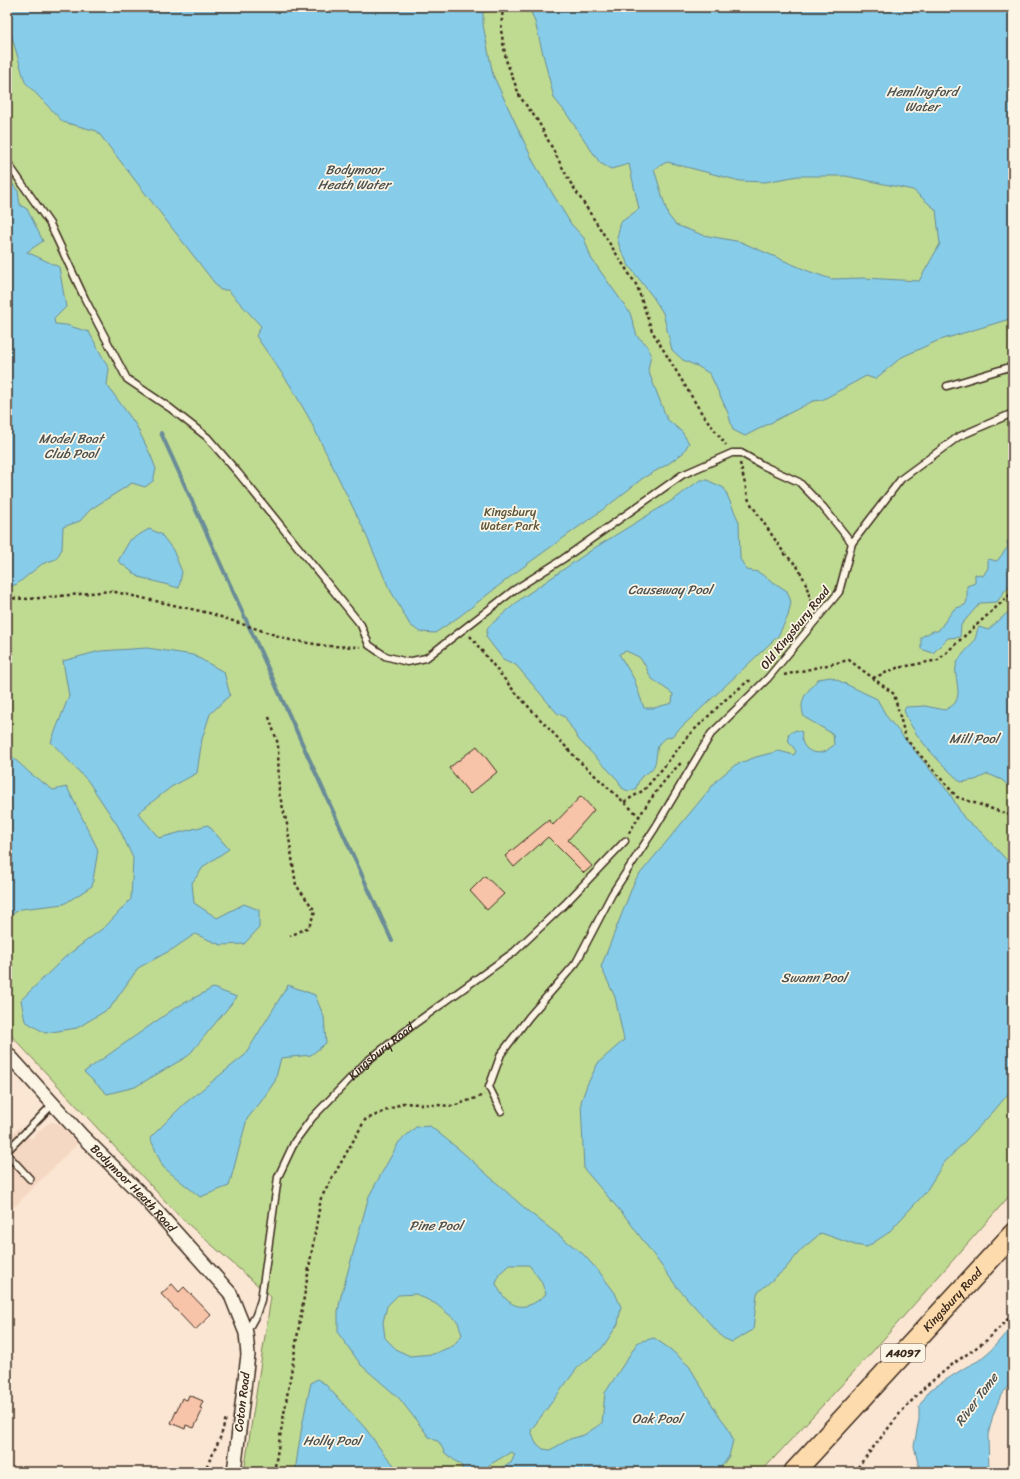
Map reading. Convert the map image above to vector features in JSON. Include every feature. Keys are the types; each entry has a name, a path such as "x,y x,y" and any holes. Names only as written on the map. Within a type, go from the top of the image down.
{"main road":[{"name":"Kingsbury Road","path":"794,1472 1013,1234"}],"street":[{"name":"Bodymoor Heath Road","path":"7,1052 83,1137 143,1196 230,1293 246,1333"},
{"name":"Coton Road","path":"234,1472 248,1355 246,1333"}],"lane":[{"path":"7,162 50,224 85,299 127,379 170,408 207,437 239,474 361,625 368,645 385,656 407,662 426,658 514,590 563,559 682,475 732,453 741,454 799,482 823,507 852,543"},
{"path":"947,386 1013,366"},
{"name":"Old Kingsbury Road","path":"492,1092 489,1087 501,1054 529,1017 576,963 612,894 655,828 711,734 768,678 839,592 852,543 901,479 958,437 1013,413"},
{"name":"Kingsbury Road","path":"246,1333 256,1316 261,1300 278,1177 296,1141 312,1118 366,1062 417,1022 514,952 564,904 625,841"},
{"path":"492,1092 501,1111"},
{"path":"30,1179 7,1153 53,1104"}],"path":[{"path":"503,7 501,30 506,60 520,97 538,121 570,182 637,286 652,331 701,412 732,453 739,459 749,501 784,553 797,566 805,581 812,605 803,636"},
{"path":"7,598 29,599 111,591 209,613 290,640 326,646 360,647 368,645"},
{"path":"873,678 897,668 938,660 1013,592"},
{"path":"464,630 514,691 578,760 639,816"},
{"path":"624,802 644,790 688,736 725,700 748,682 848,660 894,694 906,739 957,797 1013,816"},
{"path":"269,717 278,744 279,793 287,824 296,885 315,911 309,927 290,936"},
{"path":"625,841 639,816 672,772 683,761"},
{"path":"274,1472 321,1198 365,1120 403,1103 453,1106 492,1092"},
{"path":"854,1472 901,1412 926,1386 953,1364 987,1340 1013,1314"},
{"path":"204,1472 222,1436 227,1415"}],"shaded area":[{"path":"53,1122 60,1124 78,1143 8,1213 7,1139 20,1127 31,1139 47,1124"}],"green space":[{"name":"Kingsbury Water Park","path":"7,7 1013,7 1013,1192 873,1351 761,1472 244,1472 271,1297 180,1217 7,1031"}],"water":[{"name":"Bodymoor Heath Water","path":"7,7 483,7 483,25 493,75 534,163 571,224 584,238 591,258 630,313 637,336 646,344 651,354 648,370 667,419 682,432 689,443 683,453 668,464 643,478 609,505 519,570 460,616 435,633 420,632 410,625 388,586 364,530 309,418 290,385 256,336 261,326 228,290 220,290 97,131 63,122 25,82 7,20"},
{"name":"Hemlingford Water","path":"529,7 1013,7 1013,318 937,341 902,357 875,379 866,376 822,400 813,401 745,436 733,430 728,413 710,374 683,360 672,350 663,313 653,297 629,266 620,248 617,238 621,222 639,209 629,164 611,169 600,163 554,98 535,22","holes":["667,162 740,181 765,182 798,176 846,176 913,190 936,210 940,244 919,281 864,278 831,279 808,271 741,242 703,235 676,225 668,215 654,169"]},
{"name":"Model Boat Club Pool","path":"7,177 18,191 20,205 27,209 43,241 27,252 59,267 66,307 54,319 55,324 66,325 89,332 109,369 107,385 136,425 156,469 153,481 145,487 132,483 91,509 80,521 63,527 62,549 56,559 42,564 17,584 7,588"},
{"name":"Causeway Pool","path":"700,480 707,480 724,488 739,522 740,559 747,570 758,572 787,591 791,602 788,616 778,636 672,736 660,742 654,766 649,772 641,777 635,790 628,791 622,788 618,780 579,740 565,717 557,713 516,665 503,659 486,637 488,627 522,598 596,547 676,498","holes":["626,651 639,657 645,665 651,678 673,694 672,703 654,708 644,708 634,679 619,654"]},
{"path":"149,529 161,534 173,550 182,572 179,588 139,577 118,561 130,540"},
{"path":"1007,541 1013,543 1013,583 1006,589 997,602 980,603 961,625 960,637 948,638 933,653 921,649 921,637 933,631 938,631 954,609 965,605 967,601 967,586 975,583 975,574 983,576 988,568 988,559 997,561 1008,547"},
{"name":"Mill Pool","path":"1013,608 1013,790 1002,780 988,774 975,780 961,782 936,758 920,739 908,720 904,710 906,707 925,706 945,710 952,706 958,693 956,673 957,663 974,641 977,630 979,627 988,630"},
{"path":"147,648 193,655 224,672 230,695 210,714 202,739 197,773 171,787 138,813 159,838 208,825 229,849 204,866 192,883 194,903 217,918 244,904 259,910 259,928 244,944 221,945 195,934 173,949 138,968 110,1008 77,1028 45,1033 25,1021 21,1000 65,957 106,926 131,899 133,858 118,826 88,781 51,742 69,696 63,661 100,651"},
{"name":"Swann Pool","path":"831,677 877,699 887,717 950,794 964,818 981,832 1013,867 1013,1088 993,1112 943,1164 925,1193 888,1233 867,1247 855,1245 821,1233 802,1249 784,1270 757,1293 753,1330 732,1342 723,1338 677,1287 628,1220 584,1169 581,1102 587,1085 598,1063 624,1040 615,997 601,967 635,880 718,779 735,765 756,757 779,751 794,755 796,751 789,742 788,734 796,730 802,732 803,742 811,752 821,753 834,745 833,734 804,717 802,710 803,700 807,692 818,679"},
{"path":"7,752 31,774 53,790 67,787 98,850 92,886 64,904 21,909 7,917"},
{"path":"288,985 315,995 324,1017 326,1043 311,1055 281,1058 275,1081 247,1119 229,1186 200,1197 163,1167 150,1138 184,1104 245,1055"},
{"path":"213,988 237,997 188,1056 135,1087 107,1094 84,1072 175,1008"},
{"name":"Pine Pool","path":"430,1126 461,1151 529,1212 583,1254 601,1274 615,1293 621,1307 618,1324 602,1348 578,1367 531,1430 535,1442 543,1449 550,1450 570,1439 584,1435 602,1423 605,1393 638,1342 654,1338 670,1349 689,1366 717,1413 727,1426 733,1440 729,1456 718,1472 492,1472 511,1463 515,1454 511,1452 489,1465 483,1471 484,1472 462,1472 462,1466 445,1453 439,1442 429,1437 399,1398 361,1365 338,1333 338,1311 341,1296 369,1196 399,1142 416,1127","holes":["509,1265 529,1265 541,1281 546,1294 531,1304 524,1306 518,1306 506,1299 496,1284 499,1274","416,1294 436,1304 458,1322 462,1335 453,1346 433,1354 410,1356 397,1350 385,1338 383,1322 387,1306 398,1295"]},
{"name":"River Tame","path":"1013,1325 1013,1381 1001,1395 993,1415 988,1435 989,1472 920,1472 914,1446 919,1419 919,1406 930,1390 978,1361 991,1350"},
{"name":"Holly Pool","path":"317,1379 325,1384 366,1429 381,1450 400,1472 295,1472 311,1383"}],"building":[{"path":"477,746 497,772 470,794 449,768"},
{"path":"581,796 594,810 568,840 592,866 584,873 548,837 514,867 505,856 549,820 553,825"},
{"path":"485,876 504,894 487,910 470,891"},
{"path":"172,1284 179,1292 184,1287 211,1315 195,1330 161,1294"},
{"path":"189,1395 203,1401 200,1408 203,1409 194,1428 186,1425 185,1429 171,1423 182,1398 187,1400"}],"waterway":[{"path":"161,433 392,941"}],"water label":[{"name":"Oak Pool","path":"657,1418"}]}
